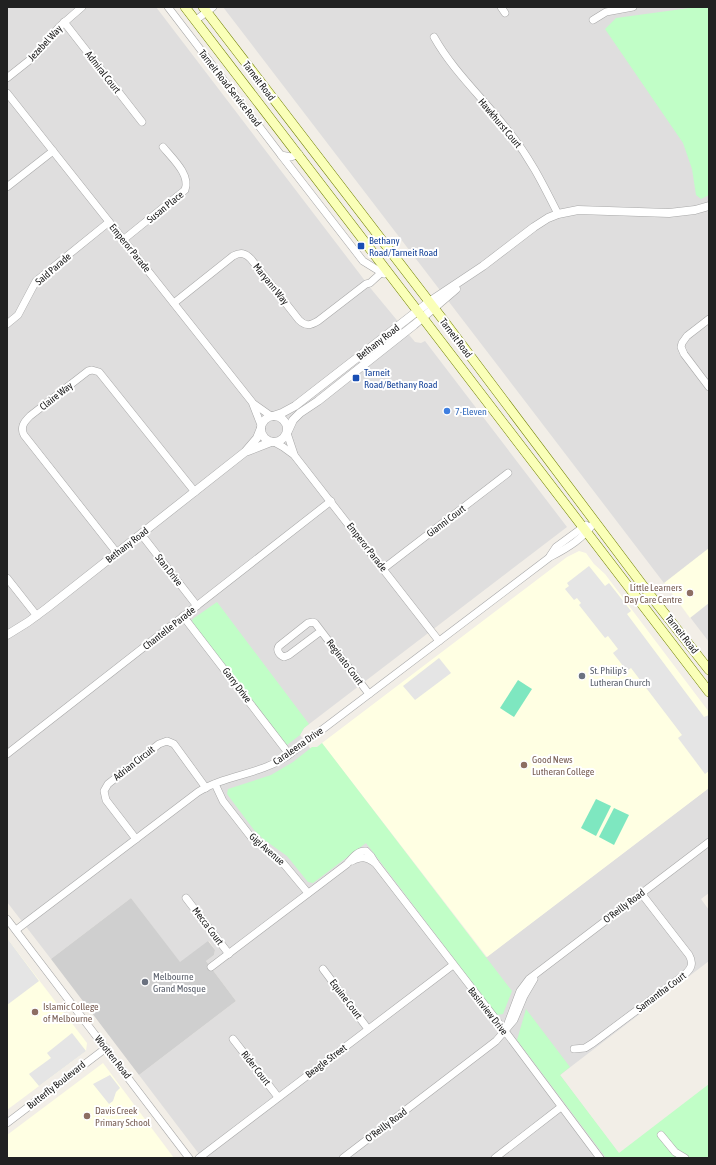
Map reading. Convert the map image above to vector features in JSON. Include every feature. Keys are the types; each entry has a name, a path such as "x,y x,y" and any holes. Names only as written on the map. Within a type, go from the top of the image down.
{"main road":[{"name":"Tarneit Road","path":"186,7 709,692"},
{"name":"Tarneit Road","path":"207,9 647,591 709,670"},
{"path":"252,70 265,96 300,143 302,149 299,154"}],"street":[{"name":"Jezebel Way","path":"7,78 36,55 64,22 82,7"},
{"name":"Tarneit Road Service Road","path":"168,7 281,155"},
{"path":"593,20 606,12 633,7"},
{"path":"196,20 207,9"},
{"name":"Admiral Court","path":"64,22 142,122"},
{"name":"Hawkhurst Court","path":"434,37 442,52 468,85 506,127 525,153 536,170 558,214"},
{"name":"Emperor Parade","path":"7,93 252,402 272,416"},
{"name":"Susan Place","path":"123,240 185,190 187,183 185,176 163,148"},
{"path":"7,187 53,151"},
{"path":"281,155 294,157 299,154"},
{"name":"Tarneit Road","path":"281,155 363,261 374,269 393,279"},
{"name":"Bethany Road","path":"272,416 282,413 295,406 432,306 534,227 558,214 568,211 588,210 669,213 695,210 709,206"},
{"name":"Said Parade","path":"7,324 18,314 36,282 109,222"},
{"name":"Maryann Way","path":"174,303 233,256 241,253 248,256 299,320 305,325 310,325 318,321 366,284 370,283 381,273"},
{"name":"Maryann Way","path":"366,284 374,269"},
{"name":"Bethany Road","path":"287,432 293,420 300,413 318,401 420,314"},
{"path":"709,319 687,336 681,347 684,354 709,388"},
{"name":"Claire Way","path":"117,553 24,435 22,429 23,423 30,416 88,371 92,370 99,372 195,492"},
{"name":"Emperor Parade","path":"252,402 261,427"},
{"path":"272,416 281,417 288,427 283,439 272,442 267,441 262,435 261,427 265,419 272,416"},
{"name":"Bethany Road","path":"7,635 37,616 245,452 256,438 261,427"},
{"name":"Emperor Parade","path":"287,432 294,455"},
{"name":"Bethany Road","path":"245,452 272,442"},
{"name":"Emperor Parade","path":"272,442 283,447 294,455 439,641"},
{"name":"Gianni Court","path":"383,569 508,473"},
{"name":"Chantelle Parade","path":"7,754 331,502"},
{"name":"Caraleena Drive","path":"16,930 206,788 265,768 289,754 550,557 561,551 595,521"},
{"name":"Stan Drive","path":"141,534 197,606"},
{"path":"7,578 37,616"},
{"name":"Garry Drive","path":"183,616 289,754"},
{"name":"Reginato Court","path":"321,631 289,655 284,657 278,652 279,646 308,623 313,622 315,623 369,694"},
{"name":"Adrian Circuit","path":"136,839 106,800 104,791 108,784 159,744 167,741 174,744 206,788"},
{"name":"Gigi Avenue","path":"215,784 223,802 251,837 283,863 308,893"},
{"name":"O'Reilly Road","path":"343,1158 491,1046 505,1031 520,991 529,979 709,842"},
{"name":"Basinview Drive","path":"211,967 347,864 358,858 364,857 376,864 452,965 505,1031 600,1158"},
{"name":"Samantha Court","path":"574,1049 585,1048 593,1043 684,975 692,966 692,961 689,955 641,893"},
{"name":"Mecca Court","path":"186,898 229,954"},
{"name":"Wootten Road","path":"7,919 189,1158"},
{"name":"Beagle Street","path":"199,1158 452,965"},
{"name":"Equine Court","path":"323,969 368,1029"},
{"name":"Rider Court","path":"233,1039 278,1097"},
{"name":"Butterfly Boulevard","path":"7,1123 106,1048"},
{"path":"495,1158 561,1107"},
{"path":"661,1135 675,1152 685,1158"}],"shaded area":[{"path":"7,7 156,7 372,290 415,342 421,343 425,341 567,527 304,728 300,735 476,965 709,788 709,893 701,899 709,910 709,961 560,1075 622,1158 202,1158 139,1075 236,1001 206,961 214,955 215,950 209,941 180,963 131,898 51,959 7,902"},
{"path":"223,7 709,7 709,642 531,409"},
{"name":"Little Learners Day Care Centre","path":"709,548 709,603 690,618 664,583"},
{"name":"Good News Lutheran College","path":"579,551 586,553 594,564 605,574 709,712 709,788 487,957 322,743 567,557"},
{"path":"589,566 605,586 609,583 631,611 627,614 704,717 709,715 709,771 705,774 678,738 682,735 631,668 627,671 613,653 618,649 608,636 605,638 579,605 581,603 577,598 574,600 565,589 569,586 567,583"},
{"path":"439,658 451,673 415,700 403,686"},
{"name":"Melbourne Grand Mosque","path":"131,898 180,962 208,941 215,950 214,955 206,961 236,1001 139,1075 51,959"},
{"name":"Islamic College of Melbourne","path":"7,938 87,1043 86,1051 7,1110"},
{"path":"7,938 39,981 7,1005"},
{"path":"72,1033 86,1051 39,1086 29,1074 51,1058 47,1053"},
{"name":"Davis Creek Primary School","path":"103,1063 174,1158 7,1158 7,1135"},
{"path":"110,1075 120,1088 116,1092 113,1101 109,1104 93,1084"}],"green space":[{"path":"697,7 709,7 709,195 701,199 696,195 692,169 683,143 605,29 616,18"},
{"path":"217,602 309,724 304,728 300,735 287,745 193,623 192,620 194,618"},
{"path":"518,680 532,689 514,717 500,708"},
{"path":"322,743 512,991 503,1014 497,1015 366,843 313,883 308,882 287,856 263,839 254,830 227,794 228,789 271,775 293,762 312,747 317,747"},
{"path":"596,799 611,806 596,836 581,828"},
{"path":"614,808 629,815 614,845 599,837"},
{"path":"526,1009 570,1067 560,1075 619,1153 709,1084 709,1158 606,1158 517,1040"}],"place":[{"name":"Bethany Road/Tarneit Road","path":"361,246"},
{"name":"Tarneit Road/Bethany Road","path":"356,378"},
{"name":"7-Eleven","path":"447,411"},
{"name":"Little Learners Day Care Centre","path":"690,593"},
{"name":"St. Philip's Lutheran Church","path":"582,676"},
{"name":"Good News Lutheran College","path":"524,765"},
{"name":"Melbourne Grand Mosque","path":"145,982"},
{"name":"Islamic College of Melbourne","path":"35,1012"},
{"name":"Davis Creek Primary School","path":"87,1116"}]}
